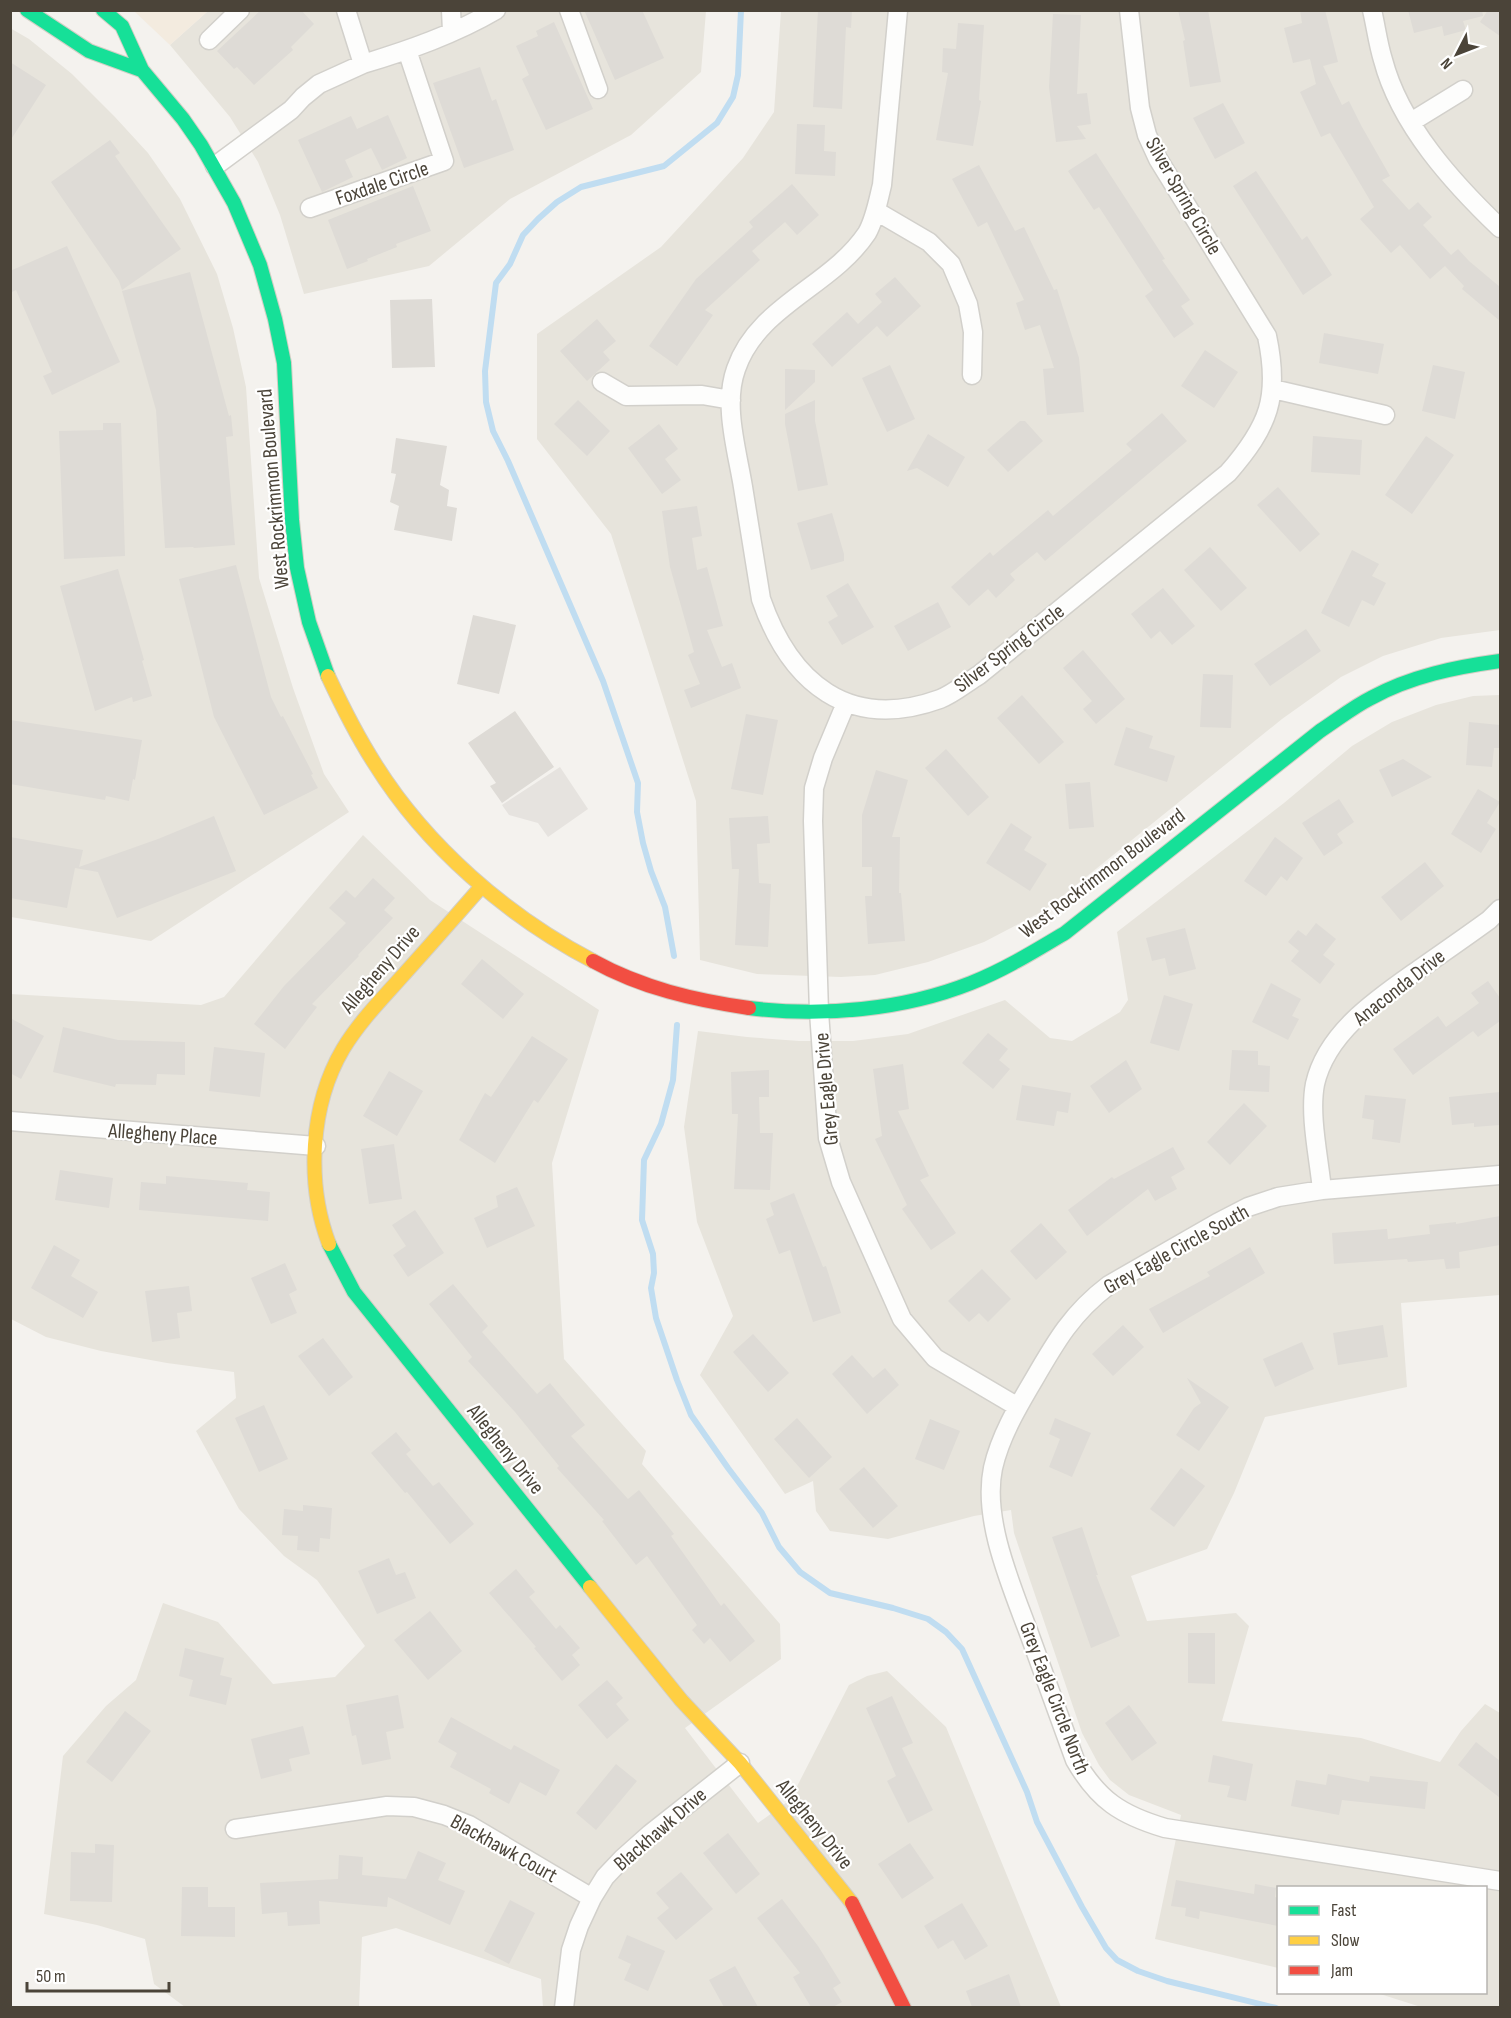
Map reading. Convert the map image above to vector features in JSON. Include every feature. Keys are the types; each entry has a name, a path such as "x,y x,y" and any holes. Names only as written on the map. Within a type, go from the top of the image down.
{"main road":[{"name":"West Rockrimmon Boulevard","path":"27,10 89,51 141,70"},
{"name":"West Rockrimmon Boulevard","path":"103,10 122,27 141,70 187,123 215,166 250,238 267,287 284,369 297,568 319,654 341,705 381,775 418,823 482,886 543,932 583,958 664,992 742,1008 819,1012 875,1007 958,988 1034,952 1065,933 1320,731 1356,706 1388,690 1427,676 1475,664 1500,661"},
{"name":"Allegheny Drive","path":"482,886 354,1031 333,1068 322,1102 316,1146 316,1187 322,1225 336,1262 354,1292 681,1700 740,1763 852,1903 904,2007"}],"street":[{"path":"209,40 240,10"},
{"path":"346,10 363,64"},
{"path":"451,10 452,31"},
{"path":"215,166 291,110 319,84 363,64 407,50 496,10"},
{"path":"568,10 598,89"},
{"name":"Silver Spring Circle","path":"898,10 882,185 876,211 868,231 828,275 786,305 765,323 747,344 735,371 731,400 759,588 770,626 800,672 823,691 846,703 870,709 917,705 941,698 979,675 1228,473 1248,450 1260,431 1273,389 1272,362 1267,336 1158,159 1147,135 1140,108 1129,10"},
{"path":"1372,10 1383,62 1411,122 1433,154 1500,228"},
{"name":"Foxdale Circle","path":"310,208 444,161 407,50"},
{"path":"1411,122 1463,90"},
{"path":"876,211 929,242 951,264 968,304 973,332 972,375"},
{"path":"602,382 626,396 702,395 731,400"},
{"path":"1273,389 1385,415"},
{"name":"Grey Eagle Drive","path":"846,703 823,758 814,788 819,1012 828,1138 841,1182 902,1319 935,1358 1018,1407"},
{"name":"Anaconda Drive","path":"1322,1190 1314,1110 1316,1084 1326,1058 1338,1038 1375,1000 1489,920 1500,909"},
{"name":"Allegheny Place","path":"10,1121 316,1146"},
{"name":"Grey Eagle Circle South","path":"1018,1407 1060,1334 1092,1297 1108,1285 1248,1207 1278,1197 1322,1190 1500,1175"},
{"name":"Grey Eagle Circle North","path":"1018,1407 1004,1436 993,1468 992,1493 999,1550 1074,1760 1088,1782 1123,1812 1143,1822 1165,1828 1500,1881"},
{"name":"Blackhawk Drive","path":"564,2007 571,1950 592,1898 605,1877 623,1858 740,1763"},
{"name":"Blackhawk Court","path":"235,1829 387,1806 414,1807 469,1825 592,1898"}],"shaded area":[{"path":"134,11 208,11 170,45"},
{"path":"208,11 706,11 701,72 631,135 510,199 429,266 304,294 280,215 258,162 230,117 170,45"},
{"path":"781,11 1500,11 1500,630 1441,638 1383,656 1341,677 1282,719 1045,910 984,942 928,962 875,975 841,977 757,974 700,960 696,801 611,534 537,439 537,334 661,247 743,158 774,112"},
{"path":"10,28 29,39 72,74 148,153 180,199 217,274 233,328 246,387 259,578 293,688 324,774 349,812 151,941 11,917"},
{"path":"1500,695 1500,1295 1401,1303 1407,1387 1265,1417 1234,1493 1207,1549 1131,1576 1147,1621 1236,1613 1249,1626 1222,1721 1361,1738 1440,1762 1461,1731 1485,1704 1500,1713 1500,2007 1421,2007 1380,1994 1487,1994 1487,1886 1277,1886 1277,1968 1155,1939 1181,1815 1129,1795 1110,1780 1099,1765 1082,1733 1014,1533 1011,1510 974,1516 888,1539 830,1531 816,1511 813,1481 785,1494 700,1375 733,1316 697,1222 684,1127 698,1031 799,1041 853,1041 908,1034 1005,1000 1050,1038 1072,1041 1120,1012 1128,1000 1117,932 1284,803 1352,746 1392,722 1436,705 1473,696"},
{"path":"560,767 588,809 548,837 538,823 509,815 502,805"},
{"path":"363,835 430,900 599,1010 552,1163 564,1359 646,1451 642,1464 780,1624 781,1659 685,1728 758,1823 790,1800 849,1685 867,1676 887,1671 946,1727 1061,2007 543,2007 541,1979 396,1928 362,1937 359,2007 185,2007 154,1984 145,1939 97,1925 44,1914 63,1756 106,1706 136,1680 163,1603 218,1622 273,1684 335,1677 365,1646 317,1580 284,1556 239,1509 196,1431 236,1398 234,1372 101,1351 46,1337 11,1319 10,994 201,1005 224,997"}],"building":[{"path":"261,10 301,10 314,24 291,47 293,50 254,85 217,51"},
{"path":"584,10 642,10 664,58 615,80"},
{"path":"818,10 852,10 851,28 846,27 842,109 813,107"},
{"path":"1178,10 1208,10 1221,82 1190,87 1183,41 1185,40"},
{"path":"1300,10 1325,10 1338,62 1323,66 1342,105 1349,101 1390,176 1382,180 1409,210 1418,202 1432,217 1423,225 1451,255 1458,249 1500,287 1500,321 1462,289 1464,286 1445,266 1430,279 1400,245 1391,253 1360,219 1374,207 1330,133 1321,137 1300,92 1316,84 1310,59 1293,63 1284,28 1302,23"},
{"path":"1408,10 1482,10 1483,16 1463,21 1466,30 1444,36 1442,26 1414,33"},
{"path":"1488,10 1500,10 1500,36 1480,22"},
{"path":"1053,14 1081,15 1077,94 1087,93 1091,124 1077,126 1086,139 1056,142 1049,87"},
{"path":"554,22 593,109 546,130 522,79 529,75 516,46 538,36 536,31"},
{"path":"958,23 984,25 979,100 981,101 973,146 936,140 948,73 942,72 943,48 956,49"},
{"path":"10,62 46,85 10,141"},
{"path":"480,67 492,101 496,99 514,150 464,168 433,83"},
{"path":"1223,103 1245,143 1215,159 1193,118"},
{"path":"388,115 407,158 382,170 371,148 345,160 353,177 322,192 298,140 351,116 357,129"},
{"path":"797,124 825,125 824,151 836,152 835,176 795,174"},
{"path":"110,140 120,153 115,156 181,249 122,290 119,281 51,182"},
{"path":"1096,153 1165,259 1162,260 1190,300 1181,306 1194,324 1174,338 1145,296 1153,290 1099,207 1094,210 1068,171"},
{"path":"979,165 1015,231 1024,227 1054,290 1057,289 1079,358 1084,412 1047,415 1043,369 1054,368 1040,325 1025,330 1016,303 1024,300 987,222 978,227 952,179"},
{"path":"1256,171 1302,240 1307,236 1332,275 1303,295 1233,186"},
{"path":"792,184 819,215 797,235 785,222 752,251 760,260 705,310 713,315 677,366 649,346 696,279 753,227 749,222"},
{"path":"413,186 431,231 396,244 397,247 347,269 328,220"},
{"path":"67,246 120,362 52,395 43,376 52,372 16,290 10,293 10,271"},
{"path":"190,272 229,416 231,415 233,436 226,437 235,545 165,548 156,410 122,291"},
{"path":"895,277 921,306 887,337 877,326 832,367 812,344 847,312 858,324 882,302 875,294"},
{"path":"432,299 435,367 392,368 390,300"},
{"path":"597,319 616,341 603,352 610,360 587,381 560,351"},
{"path":"1324,333 1384,344 1378,374 1319,363"},
{"path":"1205,350 1238,372 1214,408 1181,386"},
{"path":"890,365 915,419 887,432 862,378"},
{"path":"1433,365 1465,372 1455,419 1422,411"},
{"path":"785,369 815,370 815,382 785,410"},
{"path":"578,400 610,431 587,456 554,424"},
{"path":"815,400 815,421 828,485 798,491 785,414"},
{"path":"1162,413 1187,441 1045,561 1037,552 1010,574 1015,580 996,598 988,589 969,606 951,587 990,552 993,556 1048,510 1053,516 1132,450 1126,444"},
{"path":"1020,421 1025,421 1043,441 1008,472 987,450"},
{"path":"103,423 121,423 125,556 64,559 59,431 103,430"},
{"path":"659,424 678,449 665,459 681,480 662,494 628,448"},
{"path":"928,434 965,457 948,487 917,468 907,471"},
{"path":"1313,436 1362,440 1360,475 1311,472"},
{"path":"1426,436 1454,455 1412,514 1385,495"},
{"path":"396,438 447,446 440,485 449,490 447,506 457,508 452,541 394,530 399,506 390,502 396,474 391,473"},
{"path":"1278,487 1320,534 1300,552 1257,505"},
{"path":"697,506 702,536 692,538 697,570 707,567 723,626 707,630 722,667 732,663 741,688 691,708 684,690 700,684 688,655 694,652 670,567 662,511"},
{"path":"832,513 844,561 811,570 797,523"},
{"path":"1210,547 1247,588 1221,611 1184,570"},
{"path":"1352,550 1379,564 1372,576 1386,583 1374,606 1362,600 1349,627 1321,613"},
{"path":"236,565 271,697 313,774 311,775 318,788 264,815 214,717 179,579"},
{"path":"118,569 152,696 133,702 132,697 95,711 60,586"},
{"path":"848,583 874,627 842,645 828,622 838,616 826,596"},
{"path":"1163,588 1195,626 1172,645 1160,631 1151,639 1131,614"},
{"path":"938,602 951,627 908,651 894,626"},
{"path":"473,615 516,625 499,694 457,684"},
{"path":"1306,629 1321,651 1270,686 1254,664"},
{"path":"1083,650 1125,699 1096,724 1083,709 1092,701 1063,668"},
{"path":"1203,674 1233,675 1231,728 1200,727"},
{"path":"1022,695 1064,742 1039,764 997,718"},
{"path":"515,711 554,767 502,803 490,786 496,783 468,743"},
{"path":"746,714 778,720 763,795 731,789"},
{"path":"10,720 142,740 129,801 106,796 105,800 10,784"},
{"path":"1469,722 1500,725 1500,748 1494,748 1492,767 1466,765"},
{"path":"1126,727 1153,736 1149,748 1175,756 1167,782 1114,765"},
{"path":"946,749 989,797 968,816 925,768"},
{"path":"1403,759 1432,777 1392,797 1379,770"},
{"path":"876,770 908,780 892,837 900,837 899,893 901,893 905,941 868,944 865,896 872,896 872,867 862,867 862,815"},
{"path":"1090,782 1094,827 1069,829 1065,784"},
{"path":"1478,789 1500,802 1487,823 1496,829 1481,853 1451,834"},
{"path":"1339,799 1354,822 1337,834 1343,843 1324,856 1302,823"},
{"path":"214,816 236,871 117,918 98,872 75,868 67,908 10,898 10,837 83,850 79,867"},
{"path":"768,816 770,843 757,844 759,883 771,884 768,947 735,945 739,869 732,869 729,818"},
{"path":"1011,823 1032,837 1024,850 1047,864 1030,891 986,863"},
{"path":"1275,837 1303,858 1287,881 1281,876 1266,896 1244,881"},
{"path":"1425,862 1444,886 1401,921 1381,897"},
{"path":"373,878 395,898 384,910 393,918 312,1004 317,1007 285,1049 254,1024 284,986 346,923 329,908 346,890 355,898"},
{"path":"1316,923 1336,939 1323,955 1335,964 1320,984 1291,961 1299,951 1288,942 1298,930 1306,936"},
{"path":"1185,928 1196,969 1169,976 1165,958 1152,961 1146,938"},
{"path":"482,959 524,994 503,1019 461,984"},
{"path":"1488,981 1500,998 1500,1021 1478,1037 1473,1031 1413,1075 1393,1049 1438,1016 1446,1027 1479,1003 1471,993"},
{"path":"1271,983 1301,999 1292,1016 1299,1019 1288,1040 1252,1022"},
{"path":"1164,995 1193,1004 1179,1051 1150,1043"},
{"path":"10,1018 44,1036 21,1079 10,1073"},
{"path":"63,1027 118,1040 185,1042 185,1075 157,1074 156,1085 116,1084 115,1087 53,1072"},
{"path":"988,1033 1008,1049 999,1060 1010,1069 993,1089 962,1063"},
{"path":"532,1036 568,1059 538,1103 534,1100 495,1163 459,1140 485,1093 491,1097"},
{"path":"214,1047 265,1053 260,1097 209,1091"},
{"path":"1232,1050 1258,1051 1258,1065 1270,1066 1269,1092 1229,1090"},
{"path":"1126,1060 1142,1089 1109,1113 1090,1086"},
{"path":"903,1064 909,1109 898,1111 929,1176 920,1180 956,1233 931,1250 902,1209 907,1205 875,1139 882,1136 873,1069"},
{"path":"769,1070 769,1097 759,1097 760,1133 773,1133 770,1190 734,1189 738,1114 732,1114 731,1072"},
{"path":"389,1071 423,1091 397,1136 363,1116"},
{"path":"1022,1085 1071,1093 1068,1113 1057,1111 1054,1126 1016,1120"},
{"path":"1500,1092 1500,1125 1474,1127 1474,1123 1452,1125 1449,1097"},
{"path":"1365,1095 1406,1099 1400,1143 1372,1139 1374,1120 1362,1118"},
{"path":"1244,1103 1267,1126 1230,1165 1207,1142"},
{"path":"394,1144 402,1199 369,1204 361,1149"},
{"path":"1173,1147 1185,1169 1171,1177 1177,1189 1155,1201 1148,1189 1087,1236 1068,1210 1112,1177 1114,1179"},
{"path":"60,1170 113,1178 109,1208 55,1200"},
{"path":"166,1176 248,1183 247,1190 270,1192 268,1221 139,1210 141,1182 166,1184"},
{"path":"517,1187 535,1226 487,1248 474,1218 498,1207 496,1196"},
{"path":"794,1193 823,1267 826,1266 841,1313 813,1322 790,1250 779,1254 766,1219 774,1215 770,1203"},
{"path":"415,1210 444,1253 408,1277 393,1255 406,1246 392,1225"},
{"path":"1500,1216 1500,1245 1459,1252 1460,1268 1446,1269 1444,1259 1334,1264 1332,1233 1387,1229 1388,1239 1430,1234 1429,1225 1456,1222 1456,1224"},
{"path":"1041,1223 1067,1252 1036,1280 1010,1251"},
{"path":"54,1245 80,1260 71,1276 98,1292 83,1318 31,1288"},
{"path":"1250,1247 1265,1273 1163,1333 1149,1309 1210,1276 1207,1272"},
{"path":"285,1263 297,1290 289,1294 297,1313 271,1324 251,1278"},
{"path":"982,1269 1011,1299 988,1322 979,1313 969,1322 948,1301"},
{"path":"453,1284 488,1326 482,1332 537,1394 550,1383 585,1425 571,1436 628,1499 639,1490 674,1534 671,1536 721,1606 724,1603 755,1641 730,1662 710,1638 704,1644 692,1630 697,1625 647,1556 636,1565 602,1521 604,1520 557,1468 559,1466 515,1412 468,1361 472,1357 429,1304"},
{"path":"189,1286 192,1311 177,1313 180,1338 152,1342 145,1291"},
{"path":"1123,1325 1144,1347 1113,1376 1092,1354"},
{"path":"1383,1325 1388,1357 1338,1365 1333,1333"},
{"path":"753,1334 789,1373 768,1392 733,1352"},
{"path":"323,1338 353,1377 329,1396 298,1356"},
{"path":"1302,1342 1314,1369 1275,1387 1263,1359"},
{"path":"852,1355 873,1378 885,1368 899,1385 867,1414 832,1374"},
{"path":"1187,1378 1229,1407 1199,1451 1176,1435 1194,1408 1201,1403"},
{"path":"264,1405 288,1459 259,1472 235,1418"},
{"path":"797,1418 832,1457 809,1478 774,1439"},
{"path":"1055,1418 1091,1433 1072,1477 1049,1467 1060,1439 1049,1434"},
{"path":"930,1419 960,1431 944,1470 915,1459"},
{"path":"396,1432 411,1450 406,1454 433,1486 439,1482 474,1524 450,1544 371,1453"},
{"path":"864,1467 898,1506 873,1528 839,1489"},
{"path":"1181,1468 1205,1486 1174,1527 1150,1509"},
{"path":"303,1505 332,1508 330,1539 320,1538 319,1552 297,1550 298,1536 282,1535 284,1509 303,1511"},
{"path":"1082,1527 1098,1575 1096,1575 1120,1636 1091,1648 1052,1537"},
{"path":"389,1558 396,1575 405,1572 416,1598 377,1614 358,1571"},
{"path":"516,1569 535,1592 529,1597 556,1629 560,1625 580,1648 572,1655 580,1665 562,1681 489,1593"},
{"path":"430,1611 462,1651 428,1680 394,1640"},
{"path":"1188,1633 1215,1633 1215,1684 1188,1683"},
{"path":"185,1648 224,1658 220,1675 232,1678 226,1705 189,1696 193,1680 179,1676"},
{"path":"607,1680 623,1698 616,1704 629,1720 607,1739 578,1705"},
{"path":"398,1695 404,1728 386,1732 391,1759 362,1765 356,1735 352,1736 346,1705"},
{"path":"892,1696 913,1743 902,1748 933,1810 908,1823 887,1781 896,1776 866,1708"},
{"path":"1129,1705 1157,1743 1132,1761 1105,1723"},
{"path":"125,1711 151,1731 112,1782 86,1762"},
{"path":"451,1717 511,1750 514,1745 560,1770 546,1796 520,1782 509,1804 489,1793 491,1789 450,1767 457,1753 438,1742"},
{"path":"303,1726 310,1754 289,1759 292,1771 261,1779 251,1739"},
{"path":"1476,1742 1500,1761 1500,1798 1458,1765"},
{"path":"1213,1755 1253,1764 1246,1801 1227,1797 1230,1786 1208,1782"},
{"path":"616,1764 637,1781 596,1830 576,1813"},
{"path":"1328,1774 1369,1782 1370,1776 1428,1782 1425,1809 1342,1800 1339,1815 1291,1806 1296,1780 1326,1785"},
{"path":"728,1833 760,1874 736,1894 703,1853"},
{"path":"910,1843 934,1878 902,1899 878,1864"},
{"path":"95,1844 114,1845 112,1902 70,1901 71,1852 95,1853"},
{"path":"418,1851 446,1863 438,1880 465,1891 450,1925 388,1897 387,1907 319,1901 320,1924 288,1926 287,1912 262,1914 260,1883 338,1879 339,1855 363,1857 362,1875 406,1879"},
{"path":"681,1872 713,1909 676,1940 657,1918 669,1908 656,1893"},
{"path":"1176,1880 1254,1894 1255,1884 1276,1888 1277,1926 1200,1911 1199,1919 1185,1916 1186,1908 1171,1906"},
{"path":"182,1887 208,1887 208,1907 235,1907 235,1937 181,1936"},
{"path":"782,1899 818,1946 841,1983 833,1988 842,2002 833,2007 811,2007 793,1977 800,1973 757,1918"},
{"path":"510,1900 535,1913 509,1964 484,1951"},
{"path":"962,1903 988,1946 965,1960 953,1940 938,1949 924,1926"},
{"path":"627,1935 665,1951 648,1991 624,1980 631,1964 618,1958"},
{"path":"735,1966 758,2007 724,2007 709,1980"},
{"path":"1009,1974 1021,2007 972,2007 966,1991"}],"waterway":[{"path":"674,956 665,907 643,843 637,812 638,783 603,681 493,431 486,402 485,371 496,283 510,264 523,235 557,202 581,187 664,166 717,123 733,97 738,75 741,10"},
{"path":"677,1025 673,1080 661,1124 644,1160 642,1220 653,1254 654,1273 651,1288 656,1318 691,1415 762,1513 779,1547 800,1572 830,1593 928,1619 946,1632 962,1649 1027,1792 1037,1822 1082,1907 1106,1948 1117,1960 1138,1971 1167,1981 1276,2008"}],"traffic: fast":[{"path":"27,10 89,51 141,70"},
{"path":"103,10 122,26 142,70 183,119 201,145 234,203 260,265 284,363 292,520 297,568 309,622 328,676"},
{"path":"749,1008 805,1012 862,1009 918,1000 983,978 1065,933 1320,731 1358,705 1386,690 1418,678 1467,666 1500,661"},
{"path":"329,1244 354,1292 590,1587"}],"traffic: slow":[{"path":"328,676 375,764 395,794 444,851 500,901 530,923 593,961"},
{"path":"329,1244 317,1196 315,1145 318,1119 332,1071 343,1049 362,1022 482,886"},
{"path":"590,1587 681,1700 740,1763 852,1903"}],"traffic: jam":[{"path":"593,961 649,986 708,1001 749,1008"},
{"path":"852,1903 904,2008"}]}
